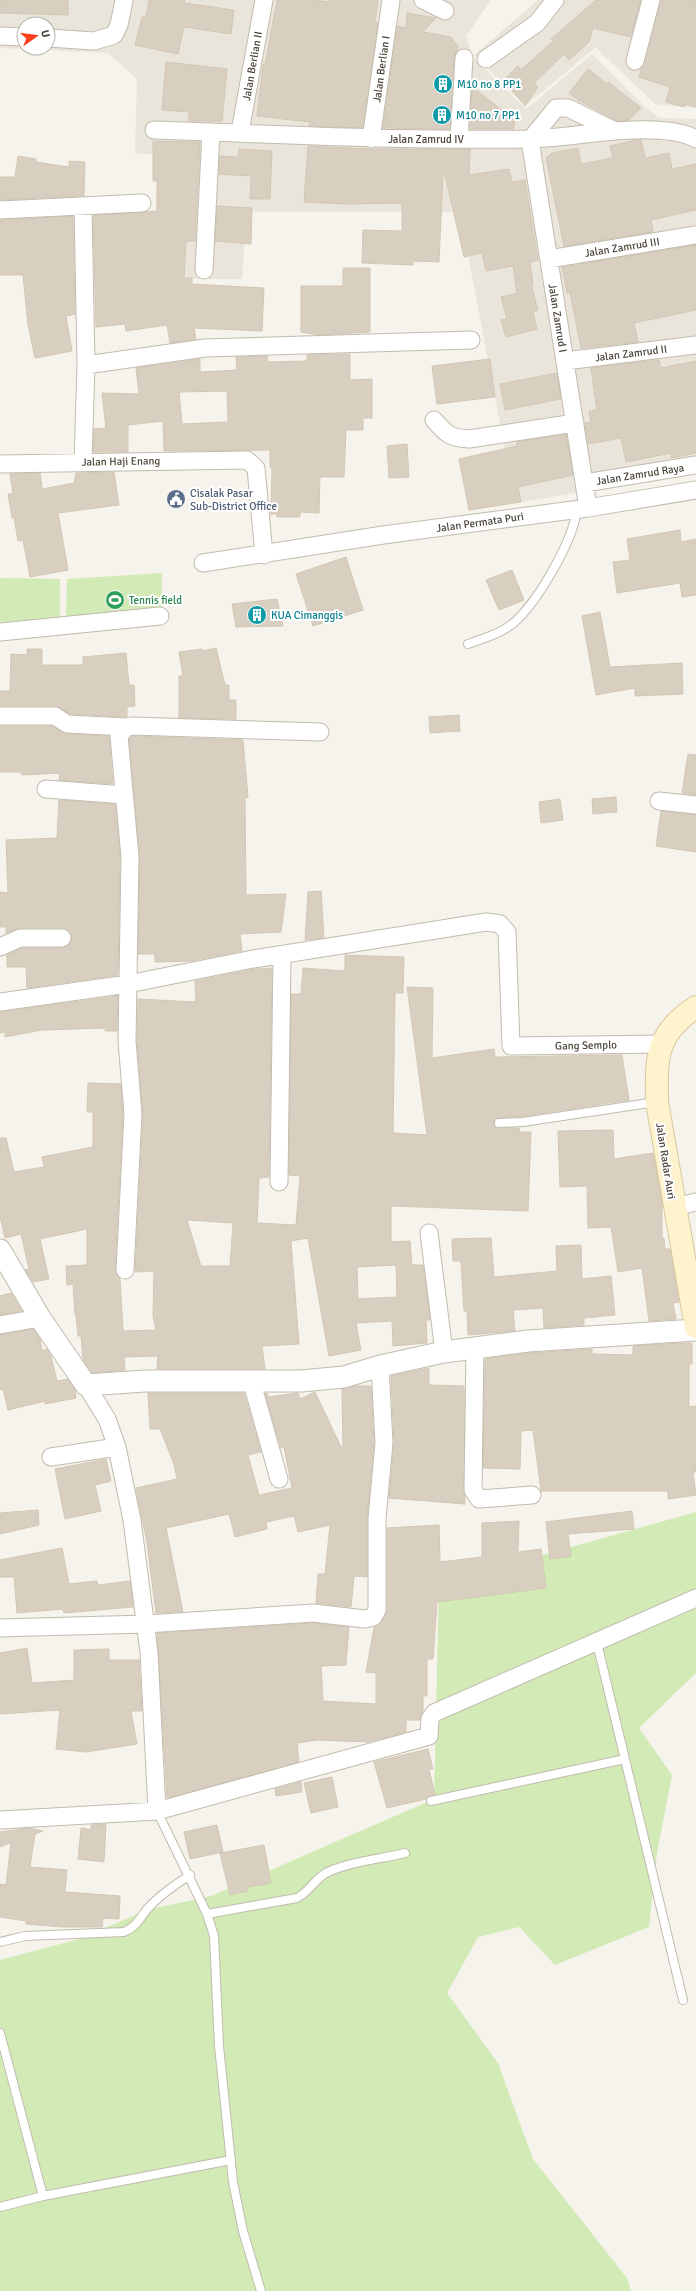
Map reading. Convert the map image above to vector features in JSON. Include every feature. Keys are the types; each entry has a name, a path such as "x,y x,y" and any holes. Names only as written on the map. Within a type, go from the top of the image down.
{"main road":[{"name":"Jalan Radar Auri","path":"696,1007 672,1025 661,1044 657,1070 657,1102 696,1327"}],"street":[{"path":"56,39 94,41 114,34 119,25 124,0"},
{"name":"Jalan Berlian II","path":"240,132 264,0"},
{"name":"Jalan Berlian I","path":"371,139 391,0"},
{"path":"423,0 445,11"},
{"path":"486,59 537,23 555,0"},
{"path":"635,61 651,0"},
{"path":"0,36 16,37"},
{"path":"459,139 464,58"},
{"path":"530,140 556,108 562,107 568,108 614,130"},
{"name":"Jalan Zamrud IV","path":"154,130 240,132 371,139 530,140 614,130 671,131 689,134 696,138"},
{"path":"204,270 211,132"},
{"name":"Jalan Zamrud I","path":"530,140 575,423 584,499"},
{"path":"0,210 142,202"},
{"path":"83,206 86,365 83,462"},
{"name":"Jalan Zamrud III","path":"549,259 696,235"},
{"path":"86,365 205,348 470,340"},
{"name":"Jalan Zamrud II","path":"565,361 696,345"},
{"path":"434,420 445,433 454,439 469,439 575,423"},
{"name":"Jalan Haji Enang","path":"0,464 243,459 251,462 256,468 264,555"},
{"name":"Jalan Zamrud Raya","path":"584,499 696,465"},
{"name":"Jalan Permata Puri","path":"203,563 264,555 390,534 584,499 696,490"},
{"path":"0,632 160,616"},
{"path":"0,716 55,716 67,724 320,732"},
{"path":"126,726 119,736 130,857 127,1041 133,1114 126,1270"},
{"path":"46,789 124,795"},
{"path":"659,801 696,805"},
{"name":"Gang Semplo","path":"282,955 486,922 500,924 507,932 511,1046 661,1044"},
{"path":"0,947 20,938 62,938"},
{"path":"0,1002 128,984 282,955 279,1182"},
{"path":"674,1207 696,1202"},
{"path":"429,1233 444,1352"},
{"path":"0,1250 40,1318 86,1385 107,1419 117,1447 132,1520 150,1652 158,1811"},
{"path":"0,1325 40,1318"},
{"path":"86,1385 144,1381 252,1383 301,1381 344,1377 380,1366 444,1352 528,1341 696,1330"},
{"path":"475,1348 474,1495 479,1499 532,1495"},
{"path":"0,1628 146,1624 313,1613 365,1619 373,1617 377,1610 377,1518 384,1443 380,1366"},
{"path":"252,1383 279,1479"},
{"path":"51,1457 117,1447"},
{"path":"0,1820 158,1811 429,1736 430,1719 434,1713 597,1643 696,1598"}],"lane":[{"path":"468,644 508,628 527,609 555,566 576,522 584,499"},
{"path":"499,1123 523,1122 657,1102"},
{"path":"597,1643 683,2000"},
{"path":"431,1801 625,1760"},
{"path":"158,1811 190,1876 207,1914 214,1936 219,2046 231,2160 242,2225 261,2291"},
{"path":"207,1914 297,1898 304,1894 320,1877 335,1870 405,1853"},
{"path":"0,1942 24,1936 124,1932 134,1928 150,1905 167,1890 190,1876"},
{"path":"0,2033 43,2196"},
{"path":"0,2207 43,2196 231,2160"}],"shaded area":[{"path":"0,0 491,0 466,36 473,57 526,109 592,54 644,106 659,118 696,119 696,473 515,503 460,212 247,212 242,279 153,279 158,155 135,153 137,79 108,53 56,51 56,16 16,16 16,49 0,48"},
{"path":"538,0 696,0 696,108 655,104 595,47 525,106 474,55"}],"green space":[{"name":"Tennis field","path":"162,573 162,621 66,621 67,579"},
{"path":"0,578 60,579 60,621 0,622"},
{"path":"696,1512 696,1673 639,1728 672,1775 657,1853 649,1927 555,1965 519,1927 478,1937 447,1993 498,2063 533,2159 627,2278 631,2291 0,2291 0,1960 79,1939 147,1910 211,1896 434,1799 439,1584"}],"building":[{"path":"0,0 68,0 68,15 0,13"},
{"path":"149,0 185,0 184,3 234,10 231,34 184,27 178,54 135,45 142,17 146,17"},
{"path":"277,0 314,0 329,2 330,0 378,0 375,22 378,23 363,128 309,126 310,122 257,116 263,64 265,65"},
{"path":"596,0 641,0 631,37 593,28 589,42 569,60 564,54 534,83 538,87 525,106 504,80 518,66 521,70 553,41 551,39"},
{"path":"661,0 696,0 696,107 685,104 684,107 666,102 670,87 639,77"},
{"path":"407,13 436,18 423,32 451,37 458,47 454,57 450,129 383,128 397,26 406,28"},
{"path":"166,62 227,69 222,121 189,121 189,112 162,110"},
{"path":"588,69 607,84 608,82 641,108 629,120 617,121 578,100 569,93"},
{"path":"472,86 515,121 513,129 470,129"},
{"path":"641,140 645,158 669,153 672,169 696,164 696,210 651,220 653,232 564,246 546,158 552,153 578,148 581,164 613,158 610,146"},
{"path":"153,141 200,142 195,241 186,241 184,278 192,278 192,284 264,288 262,331 194,328 196,339 170,343 167,325 126,331 125,324 96,327 93,215 157,211 157,181 153,181"},
{"path":"308,146 370,149 470,149 469,175 509,169 512,182 525,180 538,260 530,262 533,285 531,285 538,310 533,312 537,329 506,337 501,320 507,319 501,297 517,293 513,266 486,271 482,253 464,257 445,175 443,175 439,262 413,261 413,265 362,263 363,230 402,231 402,203 345,204 304,202"},
{"path":"239,149 272,151 270,199 250,199 251,176 219,174 220,156 238,157"},
{"path":"18,156 36,159 36,162 69,167 69,161 85,162 84,196 0,200 0,177 15,177"},
{"path":"217,206 252,208 251,244 215,241"},
{"path":"73,216 75,314 66,316 72,351 35,358 28,325 23,275 0,275 0,220"},
{"path":"696,245 696,310 634,323 638,342 581,348 570,292 567,293 562,267"},
{"path":"343,268 370,268 370,332 319,335 301,332 301,286 343,286"},
{"path":"350,354 350,380 372,379 372,418 363,418 363,430 346,430 344,477 320,477 319,513 300,512 300,517 277,517 276,513 271,515 272,468 270,468 270,450 164,451 163,421 128,425 128,452 93,452 94,429 106,428 102,393 139,394 136,368 200,359 200,372 237,370 236,357 267,356 268,362 307,361 307,355","holes":["227,391 228,422 182,424 179,392"]},
{"path":"490,359 495,397 437,404 432,366"},
{"path":"659,360 661,368 696,361 696,453 671,458 671,453 626,462 621,438 588,444 585,423 591,422 589,411 597,410 591,368"},
{"path":"557,373 561,399 505,410 500,384"},
{"path":"566,434 573,475 518,487 521,502 469,510 459,459 517,446 517,442"},
{"path":"407,444 409,477 389,478 387,446"},
{"path":"114,472 119,505 58,513 68,570 30,577 23,540 18,541 14,517 12,518 8,494 13,494 10,474 40,473 42,489 74,483 76,473"},
{"path":"680,530 681,542 696,539 696,595 682,597 680,583 617,593 613,562 630,560 627,539"},
{"path":"346,557 363,610 313,626 296,574"},
{"path":"512,570 524,600 499,610 486,580"},
{"name":"KUA Cimanggis","path":"277,599 283,626 236,627 232,604"},
{"path":"600,612 610,667 682,663 683,694 635,696 635,688 596,695 582,616"},
{"path":"216,648 225,685 229,685 229,700 236,700 236,719 179,718 179,676 183,676 179,652 202,649 202,651"},
{"path":"27,649 42,649 42,665 83,665 83,657 126,653 129,685 134,685 135,706 127,707 127,717 125,717 70,714 55,706 0,706 0,691 10,691 11,654 27,655"},
{"path":"459,715 460,731 430,733 429,717"},
{"path":"0,726 52,726 66,734 109,736 113,784 59,780 60,773 22,775 21,772 0,772"},
{"path":"132,736 243,740 248,797 245,798 246,895 286,894 281,932 240,934 242,951 190,961 155,962 155,954 138,954 140,857 129,739"},
{"path":"688,754 696,755 696,795 682,793"},
{"path":"616,797 617,812 593,814 592,799"},
{"path":"560,799 563,820 541,823 539,802"},
{"path":"59,800 115,804 120,857 118,975 27,988 26,967 7,967 7,955 22,948 62,948 70,943 72,938 70,933 62,928 20,928 6,933 6,927 0,927 0,892 8,893 6,840 57,838"},
{"path":"661,811 696,815 696,852 656,846"},
{"path":"321,891 324,938 305,940 308,892"},
{"path":"345,955 404,957 403,993 395,993 393,1133 427,1135 407,987 433,988 432,1058 494,1049 495,1057 622,1055 629,1100 518,1117 499,1118 494,1120 494,1126 497,1128 519,1128 520,1132 531,1132 528,1211 391,1206 391,1242 410,1241 412,1265 423,1265 430,1320 426,1320 427,1343 393,1346 392,1321 356,1323 361,1350 329,1356 308,1238 291,1241 299,1344 262,1346 265,1369 157,1369 158,1356 124,1357 125,1370 92,1373 83,1359 81,1336 78,1336 75,1315 73,1284 67,1285 66,1266 87,1265 87,1229 40,1239 49,1279 33,1282 25,1270 29,1269 21,1234 5,1238 0,1217 0,1138 6,1138 14,1172 44,1167 42,1157 93,1147 93,1112 87,1112 88,1083 121,1084 123,1114 115,1269 120,1279 123,1331 156,1330 153,1316 154,1271 135,1272 143,1115 137,1041 138,999 196,1002 195,981 255,969 272,968 269,1177 259,1178 257,1223 296,1225 300,1176 289,1175 291,994 301,994 303,968 345,971","holes":["187,1220 233,1223 230,1266 201,1266","396,1265 397,1297 358,1299 357,1267"]},
{"path":"118,996 117,1031 105,1031 105,1028 42,1030 5,1037 5,1032 0,1033 0,1012"},
{"path":"613,1130 614,1159 653,1153 662,1202 662,1238 664,1238 665,1249 670,1249 679,1302 673,1303 676,1319 649,1321 642,1268 618,1272 611,1227 588,1228 587,1186 560,1187 558,1131"},
{"path":"491,1238 494,1277 557,1271 556,1246 581,1245 582,1279 611,1276 615,1315 584,1318 584,1325 544,1328 543,1308 513,1310 515,1331 468,1335 467,1311 464,1311 461,1261 453,1261 452,1239"},
{"path":"11,1293 22,1311 0,1315 0,1296"},
{"path":"33,1329 40,1339 42,1351 47,1349 51,1356 57,1381 68,1379 75,1390 76,1398 45,1404 45,1401 8,1410 3,1389 0,1390 0,1335"},
{"path":"692,1343 692,1364 689,1364 689,1407 696,1406 696,1472 693,1472 696,1495 668,1499 668,1491 541,1491 533,1430 521,1431 520,1469 483,1468 485,1359 529,1353 592,1349 592,1354 633,1355 633,1346"},
{"path":"429,1368 429,1385 464,1386 465,1504 389,1498 394,1443 391,1376"},
{"path":"355,1386 371,1386 374,1443 367,1517 367,1577 354,1576 351,1607 316,1603 318,1574 325,1574 330,1525 298,1532 294,1516 266,1522 267,1529 235,1537 229,1514 166,1528 183,1612 156,1613 147,1543 136,1488 177,1479 174,1464 160,1429 150,1429 148,1393 244,1393 261,1452 248,1455 259,1495 292,1488 284,1447 281,1448 265,1393 267,1393 268,1397 298,1393 300,1399 315,1392 343,1451 342,1389"},
{"path":"106,1459 111,1481 95,1485 101,1511 65,1519 55,1469"},
{"path":"38,1510 39,1525 0,1534 0,1513"},
{"path":"632,1511 634,1529 568,1534 571,1556 550,1559 546,1522"},
{"path":"519,1521 518,1552 541,1549 546,1588 437,1602 433,1659 427,1659 427,1696 423,1696 423,1712 420,1720 406,1720 406,1732 368,1742 317,1740 297,1743 299,1762 167,1798 157,1633 313,1623 349,1627 346,1665 321,1666 323,1701 376,1704 376,1673 366,1672 374,1627 382,1622 387,1610 387,1528 439,1525 440,1562 482,1557 482,1523"},
{"path":"62,1548 69,1584 97,1581 98,1585 130,1581 133,1607 64,1613 63,1609 17,1613 14,1577 0,1577 0,1560"},
{"path":"27,1648 32,1683 74,1680 74,1650 109,1649 109,1660 139,1660 142,1711 131,1711 137,1744 86,1752 56,1749 60,1710 0,1714 0,1653"},
{"path":"428,1749 433,1769 429,1769 435,1795 426,1799 387,1808 374,1762"},
{"path":"332,1777 338,1807 311,1813 304,1783"},
{"path":"301,1782 302,1792 276,1796 275,1789"},
{"path":"106,1824 104,1862 78,1859 81,1828 91,1830 91,1825"},
{"path":"217,1825 223,1852 190,1859 184,1832"},
{"path":"29,1828 43,1831 35,1834 30,1867 67,1870 65,1892 120,1896 119,1919 103,1918 102,1927 62,1927 26,1924 26,1921 0,1917 0,1884 6,1885 11,1843 0,1847 0,1832"},
{"path":"264,1845 271,1883 248,1887 248,1891 230,1895 220,1853"}],"place":[{"name":"M10 no 8 PP1","path":"443,84"},
{"name":"M10 no 7 PP1","path":"442,115"},
{"name":"Cisalak Pasar Sub-District Office","path":"176,499"},
{"name":"Tennis field","path":"115,600"},
{"name":"KUA Cimanggis","path":"257,615"}]}
